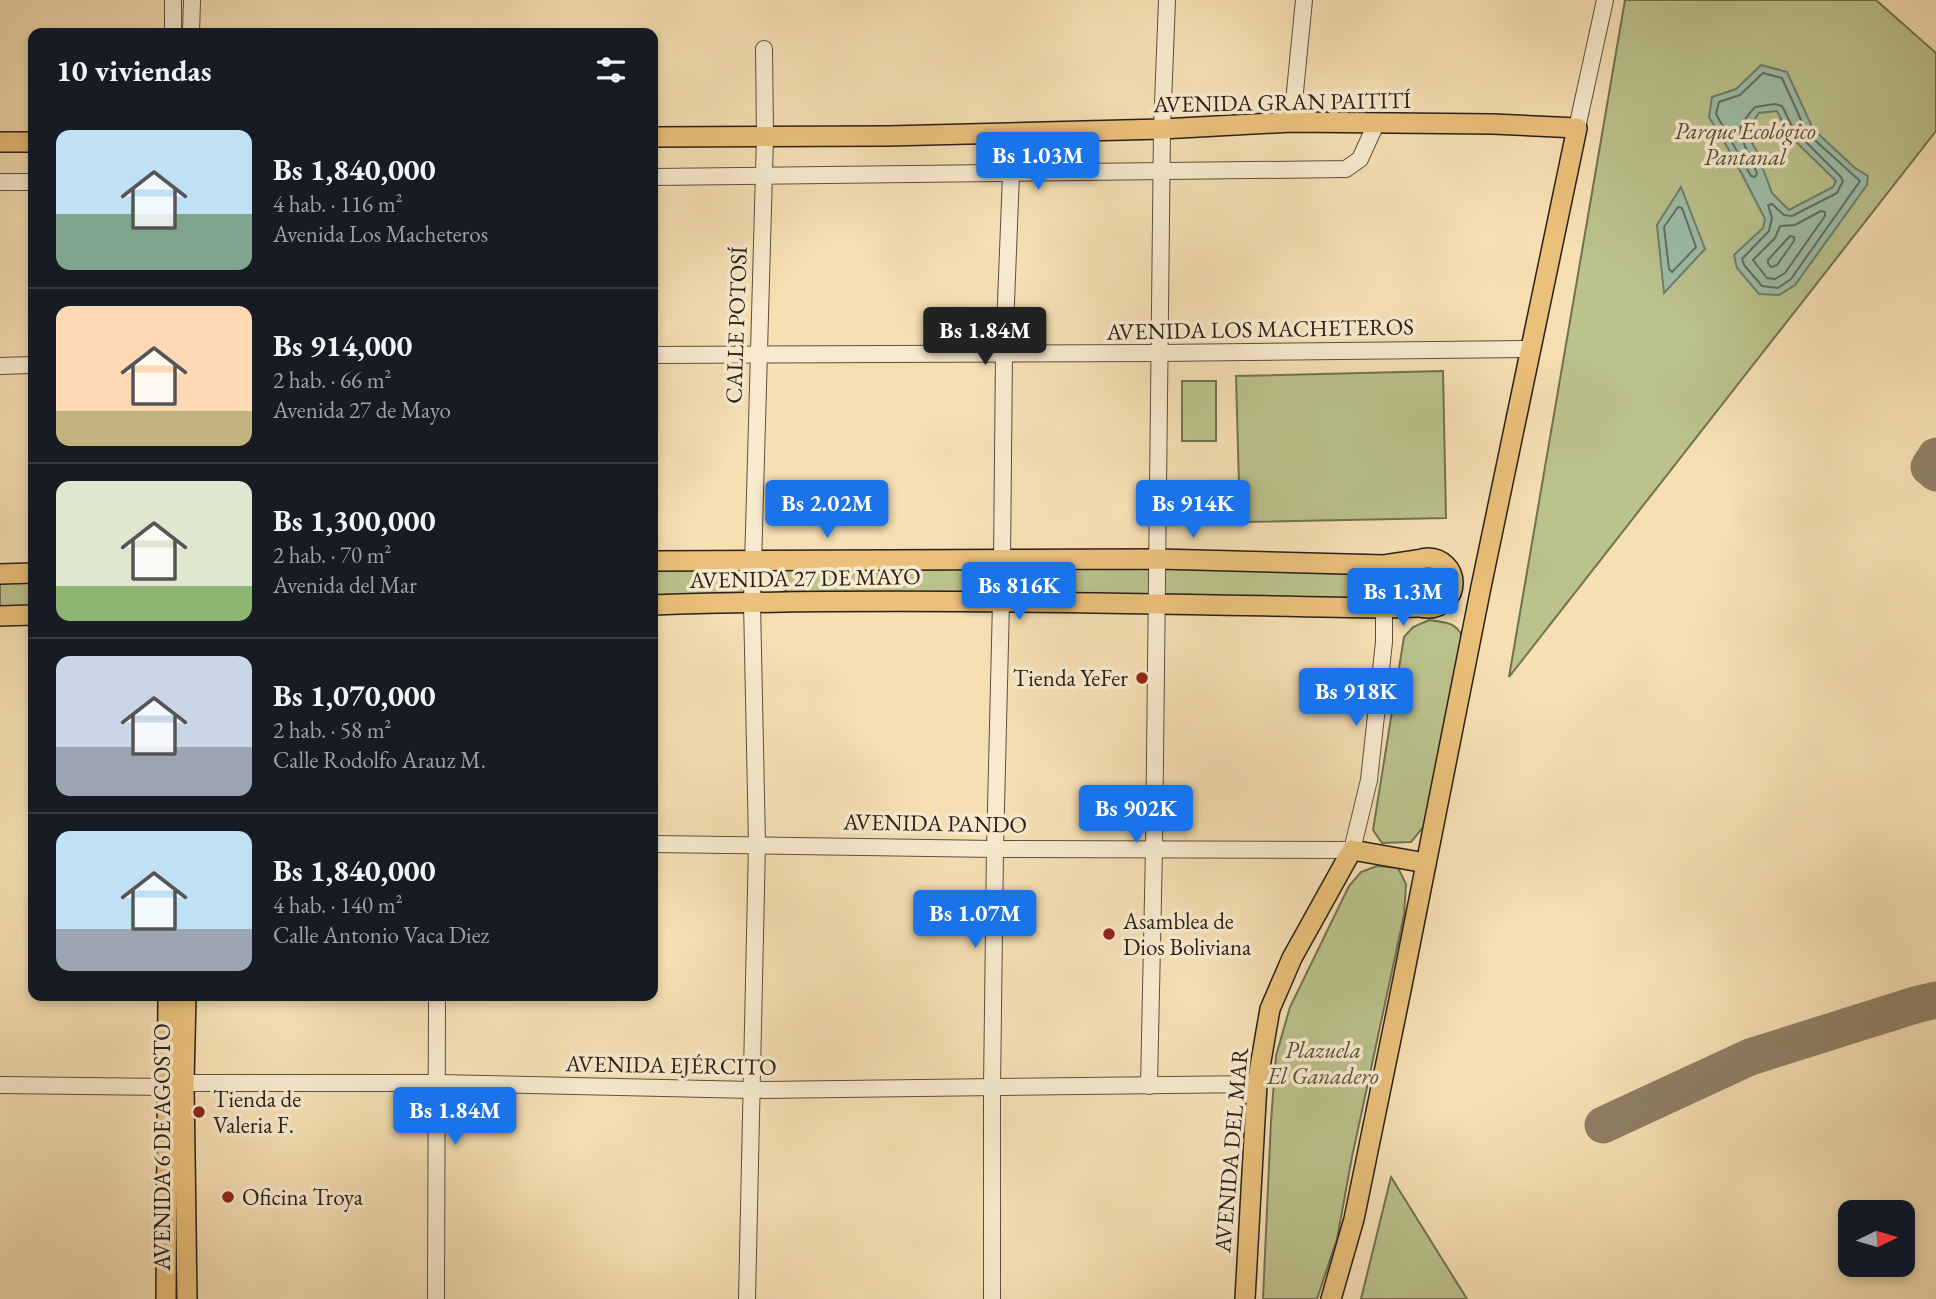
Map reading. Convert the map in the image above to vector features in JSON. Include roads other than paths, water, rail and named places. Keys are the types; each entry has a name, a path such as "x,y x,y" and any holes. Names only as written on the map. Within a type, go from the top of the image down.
{"main road":[{"name":"AVENIDA GRAN PAITITÍ","path":"658,137 888,136 1292,122 1493,124 1577,128"},
{"path":"1331,1299 1354,1219 1481,587 1577,128"},
{"path":"0,142 28,142"},
{"name":"AVENIDA 27 DE MAYO","path":"658,561 1158,559 1384,565 1418,560"},
{"path":"1434,559 1441,562 1451,574 1453,582 1449,597 1444,603 1429,608 1420,607 1407,597 1403,580 1410,565 1418,560 1434,559"},
{"path":"0,574 28,573"},
{"path":"1453,582 1481,587"},
{"name":"AVENIDA 27 DE MAYO","path":"658,605 1000,602 1420,607"},
{"path":"0,616 28,615"},
{"name":"AVENIDA PANDO","path":"1352,850 1426,863"},
{"name":"AVENIDA DEL MAR","path":"1245,1299 1257,1084 1270,1009 1292,958 1352,850"},
{"name":"AVENIDA 6 DE AGOSTO","path":"168,1001 176,1085 187,1299"},
{"name":"AVENIDA 6 DE AGOSTO","path":"166,1299 176,1085 185,1001"}],"street":[{"path":"173,0 173,28"},
{"path":"191,28 192,0"},
{"path":"1149,1086 1158,559 1161,128 1167,0"},
{"path":"1292,122 1304,0"},
{"path":"1577,128 1605,0"},
{"name":"CALLE POTOSÍ","path":"747,1299 757,844 752,602 765,136 764,49"},
{"path":"658,177 1346,169 1360,159 1376,124"},
{"path":"992,1299 995,849 1004,354 1011,174"},
{"path":"0,182 28,182"},
{"name":"AVENIDA LOS MACHETEROS","path":"658,355 1531,349"},
{"path":"0,366 28,365"},
{"name":"AVENIDA DEL MAR","path":"1352,850 1369,780 1384,642 1384,565"},
{"name":"AVENIDA PANDO","path":"658,844 1352,850"},
{"path":"436,1299 437,1001"},
{"name":"AVENIDA EJÉRCITO","path":"0,1085 437,1083 752,1090 1257,1084"}],"water":[{"path":"1761,65 1787,72 1813,129 1855,168 1868,176 1867,185 1795,285 1779,295 1759,294 1737,268 1734,255 1763,228 1765,219 1709,117 1712,97 1736,89","holes":["1777,111 1788,134 1836,181 1833,187 1789,210 1772,193 1756,150 1746,132 1759,113"]},
{"path":"1681,187 1705,249 1664,293 1657,225"}],"place":[{"name":"Tienda YeFer","path":"1142,678"},
{"name":"Asamblea de Dios Boliviana","path":"1109,934"},
{"name":"Tienda de Valeria F.","path":"199,1112"},
{"name":"Oficina Troya","path":"228,1197"}],"park label":[{"name":"Parque Ecológico Pantanal","path":"1745,144"},
{"name":"Plazuela El Ganadero","path":"1323,1063"}]}
